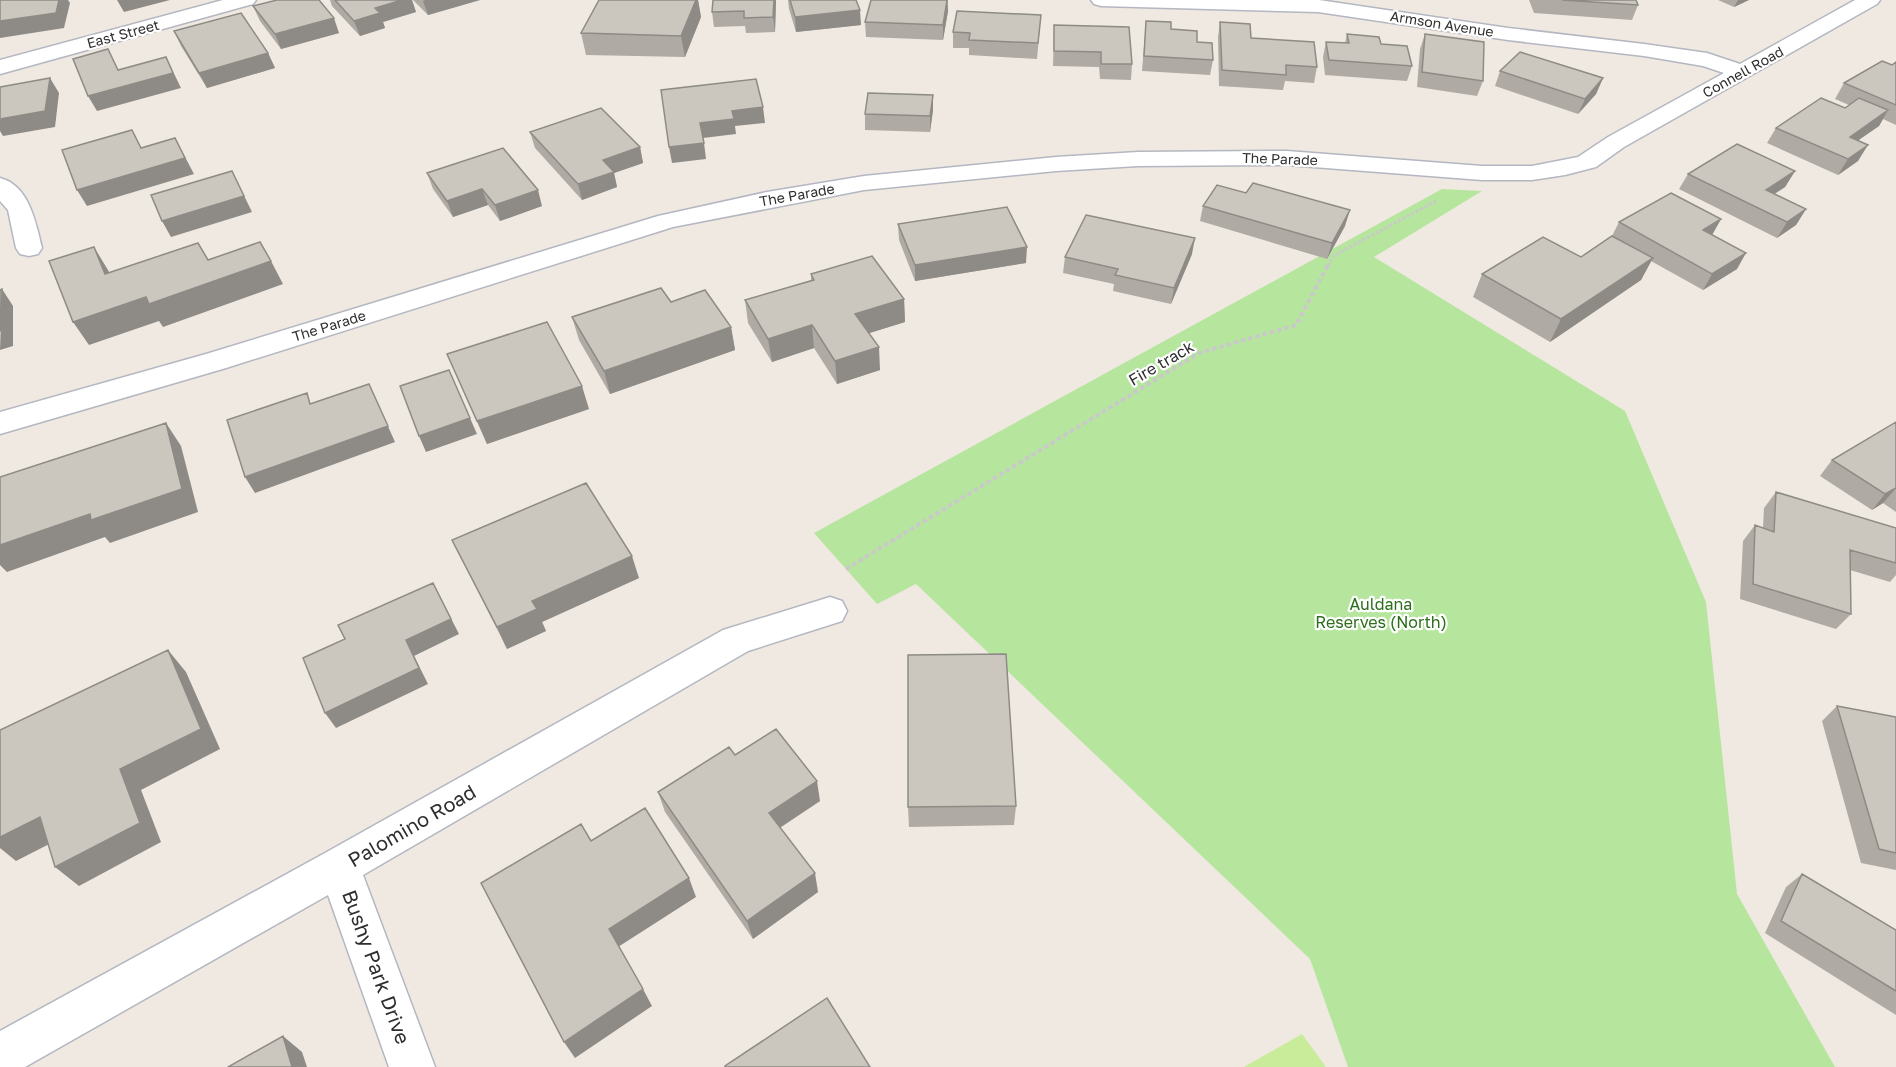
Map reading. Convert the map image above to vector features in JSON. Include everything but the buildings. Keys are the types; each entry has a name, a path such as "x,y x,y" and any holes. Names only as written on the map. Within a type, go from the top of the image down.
{"street":[{"name":"East Street","path":"0,67 246,0"},
{"name":"Armson Avenue","path":"1101,0 1318,6 1508,34 1644,50 1707,60 1744,72"},
{"name":"Connell Road","path":"1616,142 1870,0"},
{"name":"The Parade","path":"0,423 216,361 667,221 864,183 1056,164 1138,159 1287,158 1450,170 1532,173 1587,162 1616,142"},
{"path":"0,185 20,209 29,248"},
{"name":"Palomino Road","path":"0,1056 339,867 736,640 830,610"},
{"name":"Bushy Park Drive","path":"339,867 412,1067"}],"path":[{"name":"Fire track","path":"846,569 1199,352 1296,325 1333,256 1456,190 1450,170"}],"green space":[{"name":"Auldana Reserves (North)","path":"1442,189 1482,191 1374,257 1625,411 1706,602 1737,894 1835,1067 1348,1067 1310,959 916,584 877,604 814,533"},
{"path":"1302,1034 1326,1067 1244,1067"}]}
